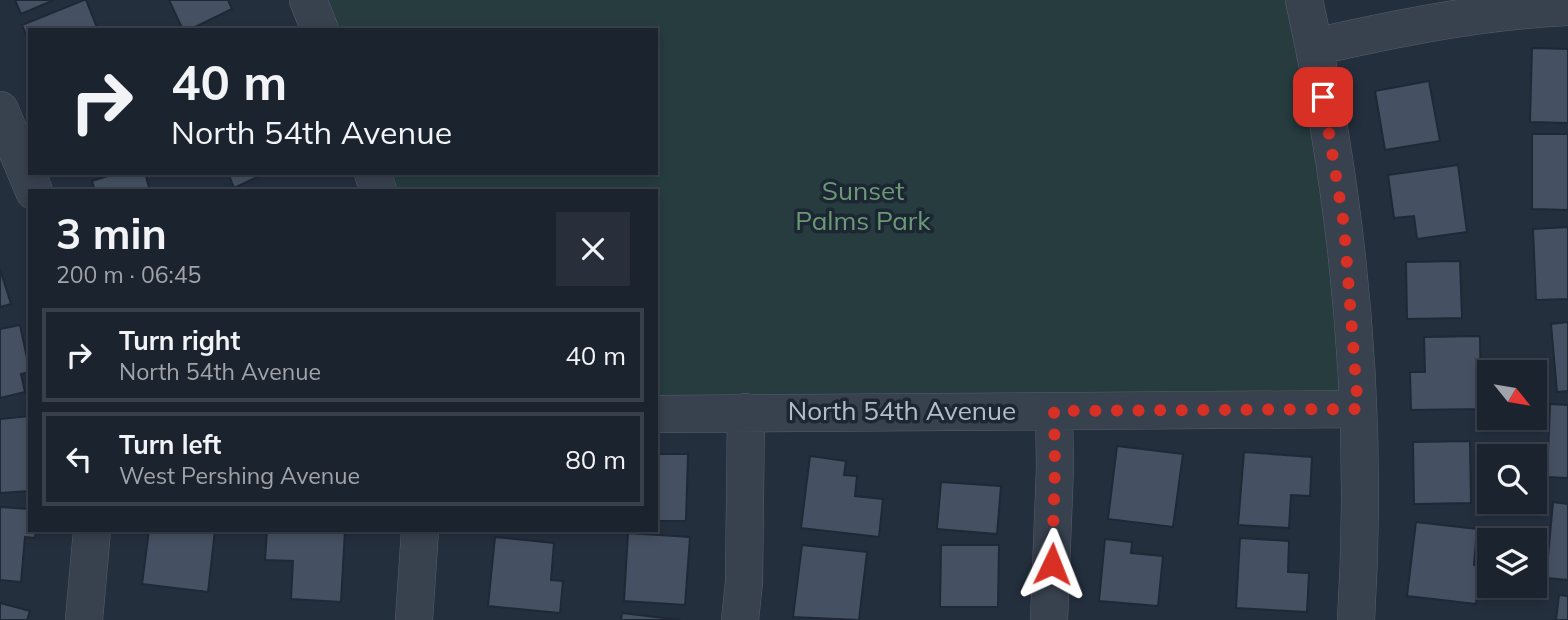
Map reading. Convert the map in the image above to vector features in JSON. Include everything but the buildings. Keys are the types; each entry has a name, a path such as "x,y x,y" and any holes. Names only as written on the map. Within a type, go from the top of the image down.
{"street":[{"path":"308,0 319,28"},
{"path":"1304,0 1344,225 1358,409 1360,555 1356,620"},
{"path":"1314,47 1422,23 1525,9 1568,7"},
{"path":"0,110 33,189"},
{"name":"North 54th Avenue","path":"658,414 1358,409"},
{"path":"1049,620 1055,467 1054,411"},
{"path":"740,620 744,582 746,412"},
{"path":"84,620 92,532"},
{"path":"414,620 420,532"}],"green space":[{"name":"Sunset Palms Park","path":"308,0 1304,0 1358,409 658,414 658,189 377,189 374,175 658,175 658,28 319,28"}],"route":[{"path":"1052,564 1054,411 1358,409 1344,225 1323,97"}]}
